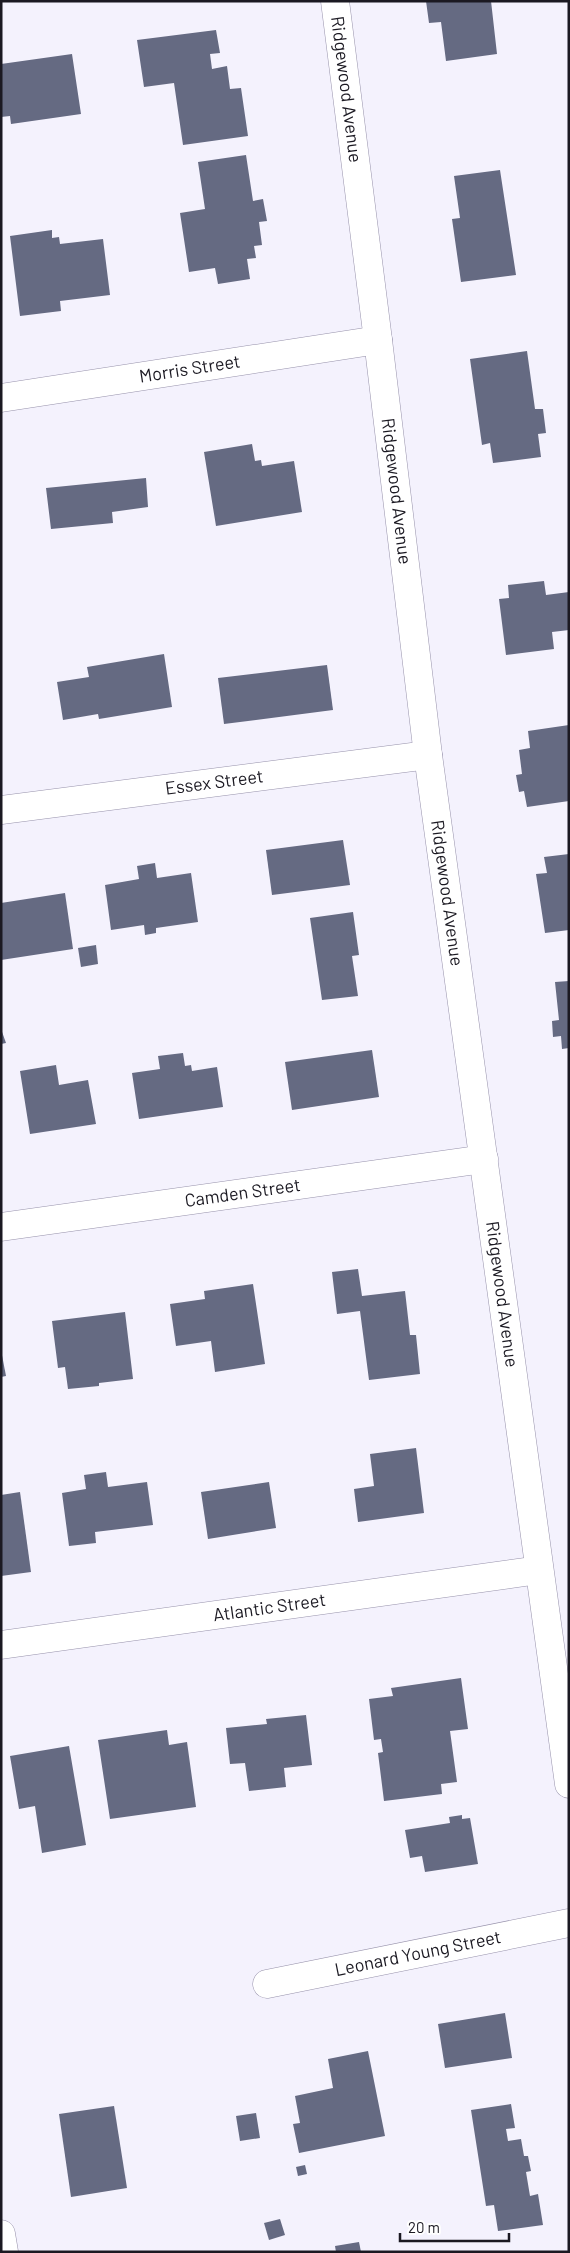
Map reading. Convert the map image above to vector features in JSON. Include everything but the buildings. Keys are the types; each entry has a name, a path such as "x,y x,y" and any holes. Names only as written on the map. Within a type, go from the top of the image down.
{"street":[{"name":"Ridgewood Avenue","path":"335,1 428,755 569,1784"},
{"name":"Morris Street","path":"1,398 378,340"},
{"name":"Essex Street","path":"1,810 428,755"},
{"name":"Camden Street","path":"1,1227 484,1159"},
{"name":"Atlantic Street","path":"1,1645 539,1570"},
{"name":"Leonard Young Street","path":"267,1984 569,1923"},
{"path":"1,2234 4,2252"}]}
